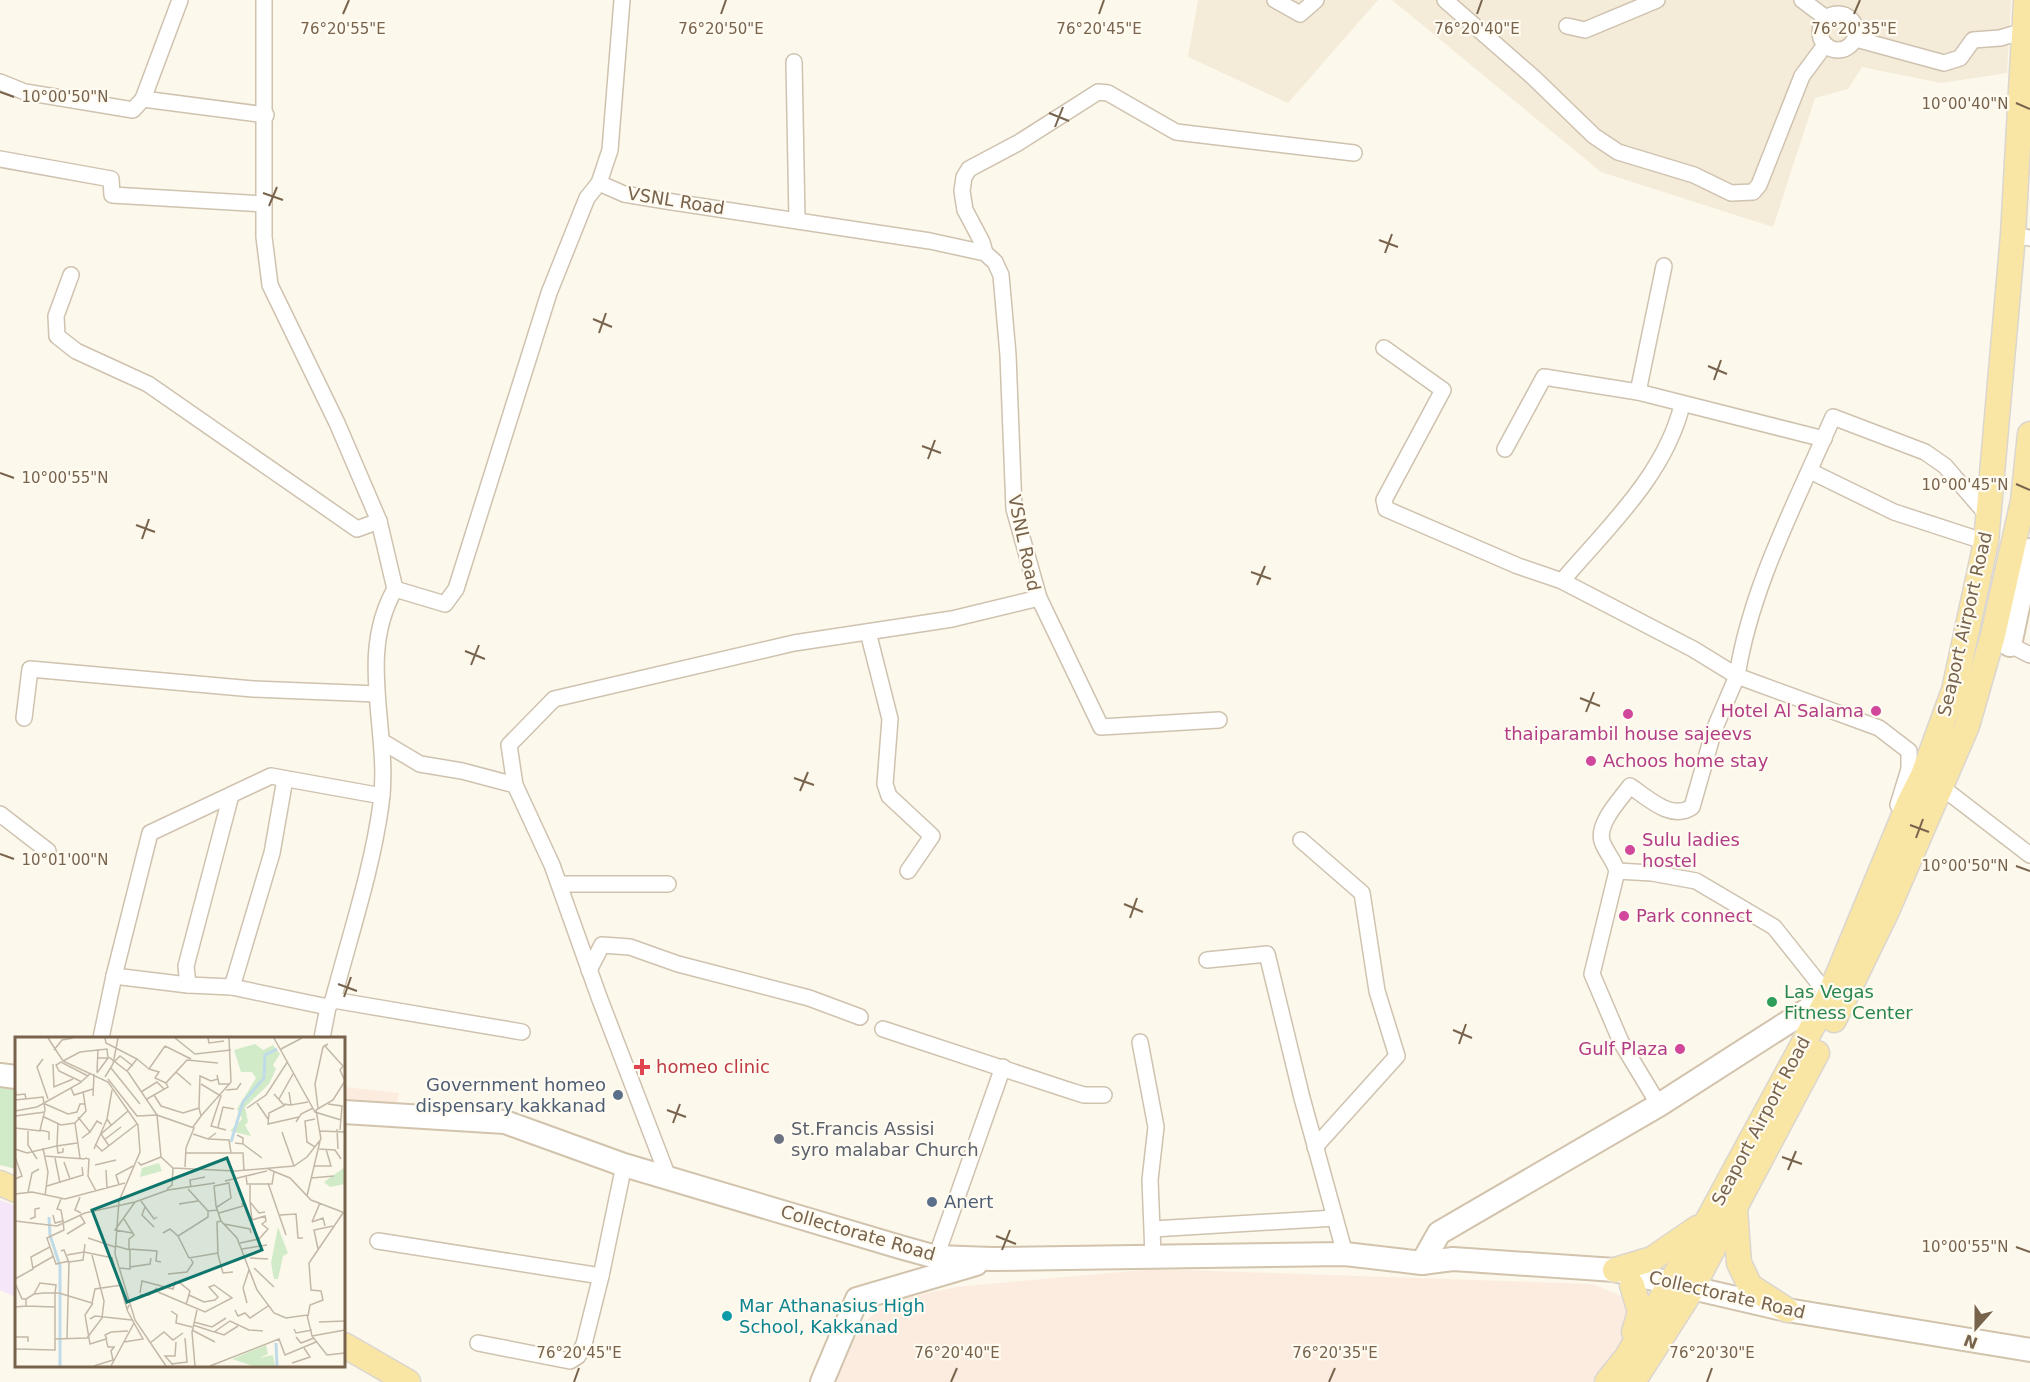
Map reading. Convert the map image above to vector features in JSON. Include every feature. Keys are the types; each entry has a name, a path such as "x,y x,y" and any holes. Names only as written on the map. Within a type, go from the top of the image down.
{"main road":[{"name":"Seaport Airport Road","path":"1607,1382 1678,1290 1735,1209 1855,981 1933,781 1986,542 2022,236 2026,0"},
{"name":"Seaport Airport Road","path":"1633,1382 1678,1290 1710,1216 1829,996 1894,840 1967,726 2001,640 2023,501 2030,434"},
{"path":"0,1183 15,1190"},
{"path":"1735,1209 1739,1263 1750,1286 1787,1310"},
{"path":"1626,1358 1640,1312 1623,1277 1683,1240 1710,1216"},
{"path":"345,1346 408,1382"}],"street":[{"path":"0,82 26,92 133,110 143,99 180,0"},
{"path":"264,0 266,115 264,237 270,285 337,423 379,521 395,589 383,611 375,670 383,742 382,796 374,845 322,1037"},
{"path":"395,589 445,604 456,589 549,293 587,198 600,183 610,150 622,0"},
{"path":"1275,0 1300,14 1316,0"},
{"path":"1445,0 1533,77 1594,136 1618,152 1694,176 1731,193 1753,192 1759,185 1802,76 1825,45"},
{"path":"1567,26 1585,30 1657,0"},
{"path":"1802,0 1826,18"},
{"path":"1835,13 1845,14 1853,20 1857,29 1856,39 1850,46 1842,50 1825,45 1820,36 1821,26 1826,18 1835,13"},
{"path":"1856,39 1944,63 1960,58 1973,40 2024,32"},
{"path":"794,62 797,220"},
{"path":"985,253 982,242 965,210 962,191 964,177 969,169 1018,143 1098,92 1108,93 1176,132 1354,153"},
{"path":"143,99 266,115"},
{"path":"0,159 111,179 112,195 264,204"},
{"name":"VSNL Road","path":"515,785 510,745 554,699 794,643 952,619 1039,598 1014,509 1008,355 1000,275 995,262 985,253 930,241 624,194 600,183"},
{"path":"1638,392 1664,266"},
{"path":"70,275 56,316 57,336 76,351 148,384 357,529 379,521"},
{"path":"1383,348 1443,390 1384,500 1384,507 1489,554 1562,581 1693,649 1737,676 1880,728 1909,750 1909,769 1895,815 1894,840"},
{"path":"1505,449 1544,377 1638,392 1682,405 1824,439"},
{"path":"1562,581 1651,476 1677,428 1682,405"},
{"path":"1659,1105 1621,1042 1592,974 1617,871 1613,857 1602,842 1602,831 1607,818 1630,786 1669,811 1678,813 1692,807 1714,729 1737,676 1740,657 1767,569 1833,417 1925,452 1945,466 1988,516"},
{"path":"1810,471 1894,512 1986,542"},
{"path":"2030,550 2001,640 2030,655"},
{"path":"1039,598 1101,727 1219,720"},
{"path":"868,632 890,719 885,784 889,796 932,836 908,871"},
{"path":"24,718 30,669 208,685 377,694"},
{"path":"383,742 420,764 462,771 515,785 559,884 668,1177"},
{"path":"102,1037 114,976 150,833 271,776 382,796"},
{"path":"232,987 272,853 285,779"},
{"path":"1933,781 2030,855"},
{"path":"188,985 186,966 231,795"},
{"path":"0,814 48,851"},
{"path":"1301,840 1362,893 1377,991 1397,1056 1315,1147"},
{"path":"1426,1260 1439,1233 1659,1105 1829,996 1774,927 1696,881 1652,873 1617,871"},
{"path":"559,884 668,885"},
{"path":"589,969 602,945 630,947 678,964 809,998 860,1017"},
{"path":"1207,960 1267,954 1315,1147 1345,1254"},
{"path":"114,976 188,985 232,987 522,1032"},
{"path":"884,1029 1084,1095 1104,1095"},
{"path":"1140,1042 1156,1127 1150,1180 1152,1255"},
{"path":"936,1257 1003,1067"},
{"path":"0,1075 15,1077"},
{"name":"Collectorate Road","path":"345,1112 505,1122 624,1165 936,1257 992,1259 1345,1254 1426,1260 1453,1269 1612,1279 1623,1277 1678,1290 1787,1310 2030,1350"},
{"path":"478,1343 570,1361 579,1356 601,1276 624,1165"},
{"path":"1153,1229 1335,1218"},
{"path":"378,1241 601,1276"},
{"path":"822,1382 857,1299 992,1259"}],"shaded area":[{"path":"1198,0 1378,0 1288,103 1188,57"},
{"path":"1392,0 2011,0 2007,73 1941,83 1862,67 1848,89 1815,98 1773,227 1601,172"},
{"path":"345,1087 399,1093 395,1111 345,1107"},
{"path":"0,1200 15,1206 15,1297 0,1290"},
{"path":"1154,1269 1593,1284 1630,1300 1627,1332 1593,1382 835,1382 839,1368 863,1323 891,1301 956,1287"}],"green space":[{"path":"0,1086 15,1089 15,1169 0,1165"}],"place":[{"name":"Hotel Al Salama","path":"1876,711"},
{"name":"thaiparambil house sajeevs","path":"1628,714"},
{"name":"Achoos home stay","path":"1591,761"},
{"name":"Sulu ladies hostel","path":"1630,850"},
{"name":"Park connect","path":"1624,916"},
{"name":"Las Vegas Fitness Center","path":"1772,1002"},
{"name":"Gulf Plaza","path":"1680,1049"},
{"name":"homeo clinic","path":"642,1067"},
{"name":"Government homeo dispensary kakkanad","path":"618,1095"},
{"name":"St.Francis Assisi syro malabar Church","path":"779,1139"},
{"name":"Anert","path":"932,1202"},
{"name":"Mar Athanasius High School, Kakkanad","path":"727,1316"}]}
